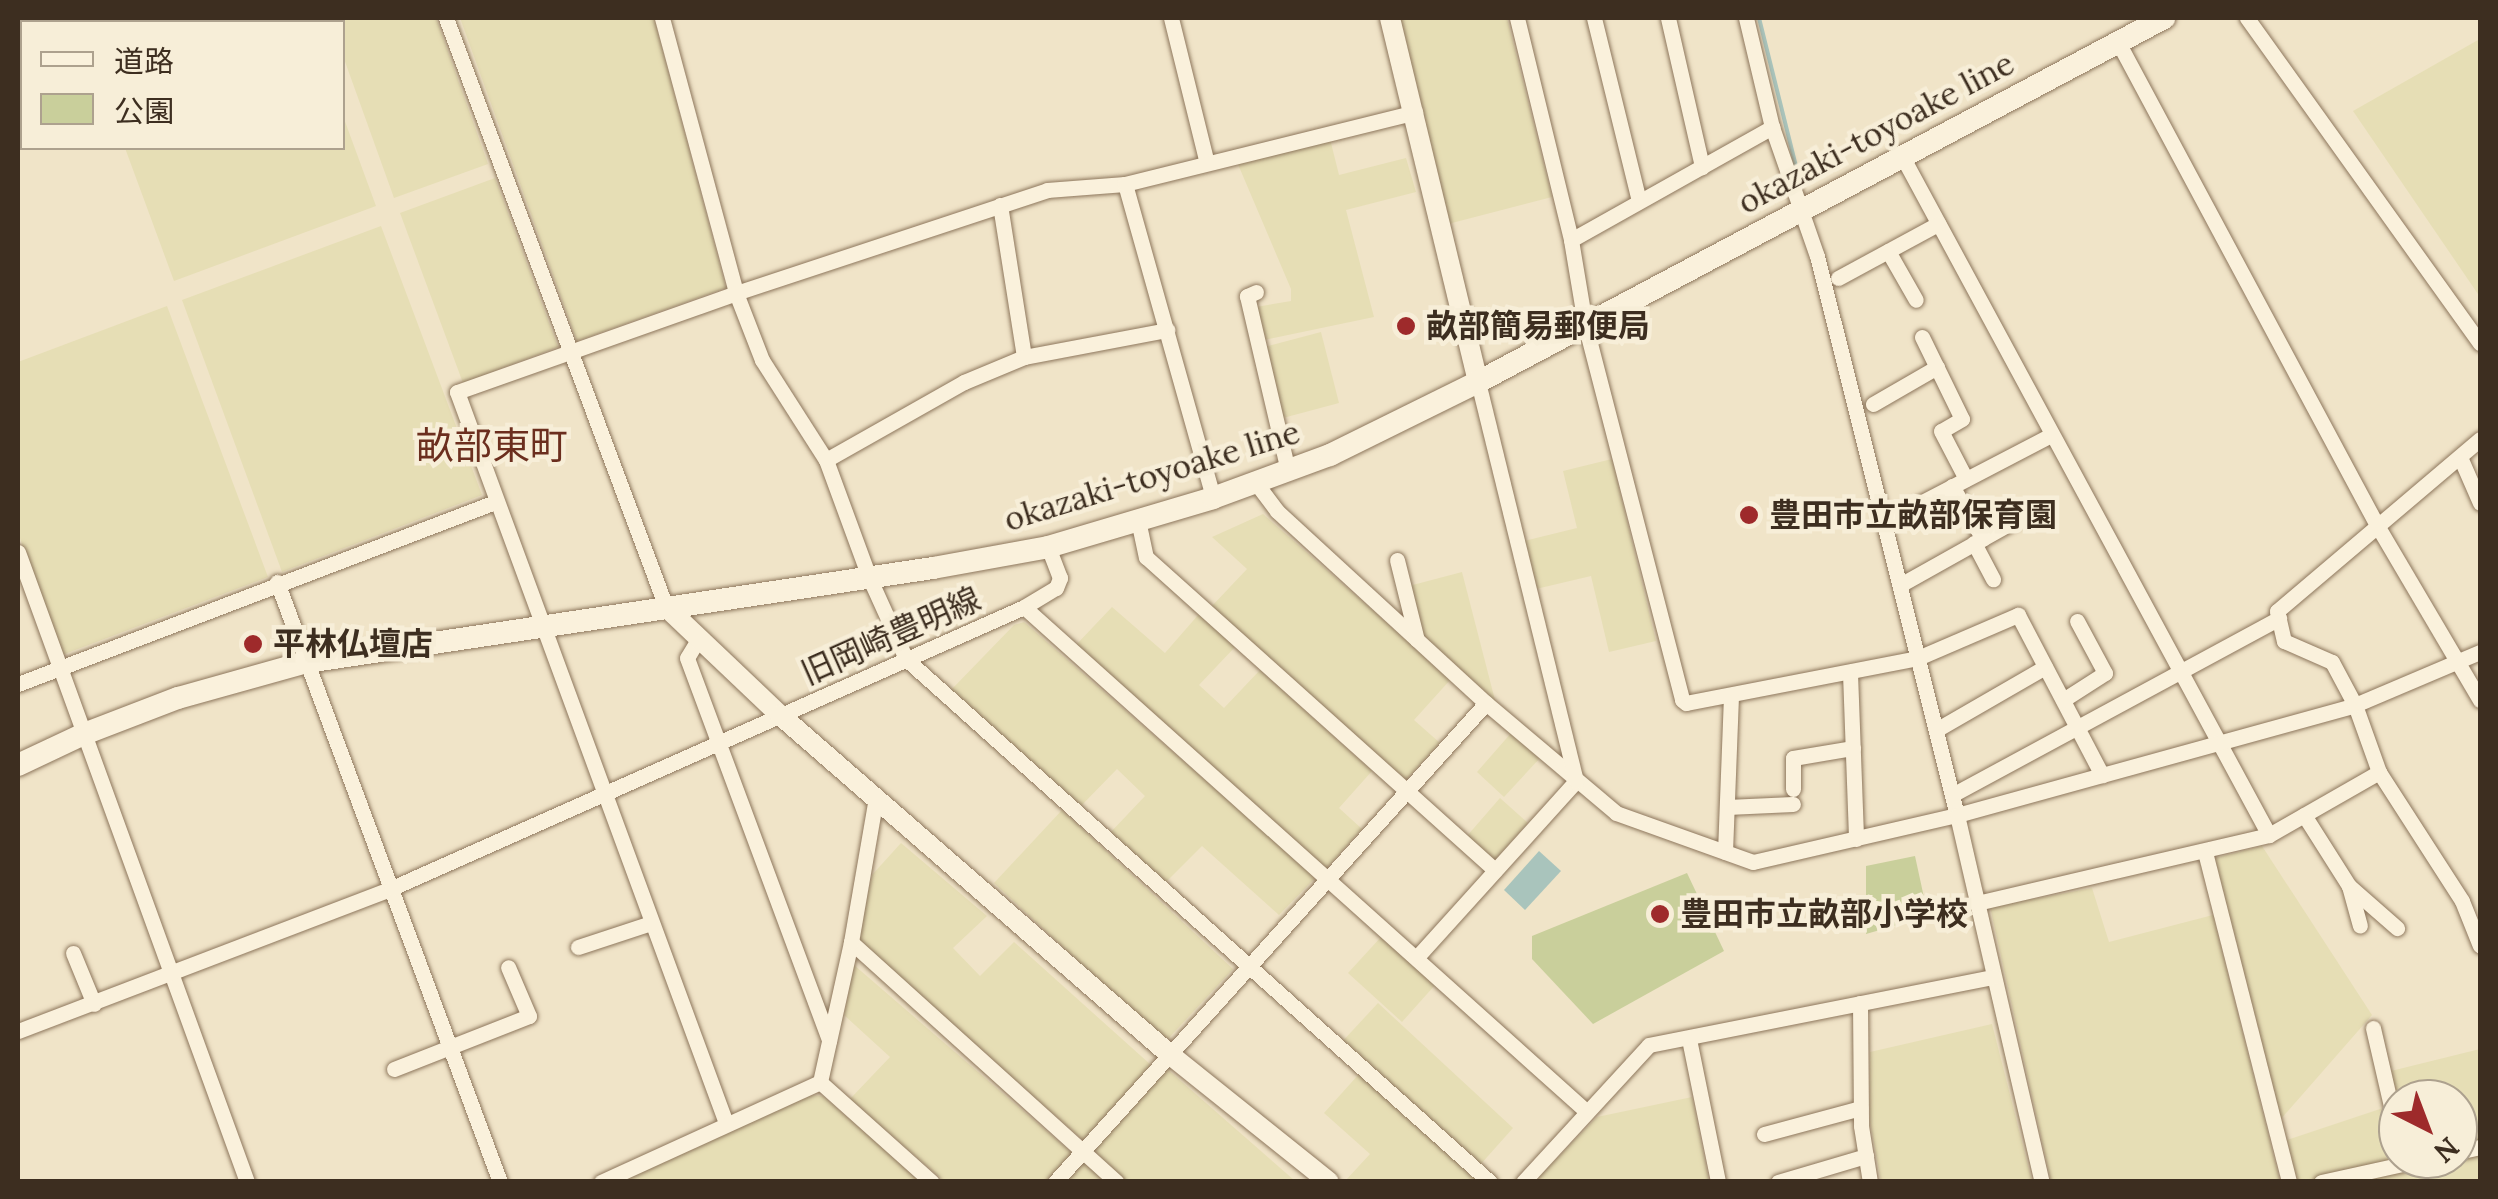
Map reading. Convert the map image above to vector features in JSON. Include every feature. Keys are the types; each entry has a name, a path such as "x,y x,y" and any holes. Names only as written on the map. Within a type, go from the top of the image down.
{"main road":[{"name":"okazaki-toyoake line","path":"18,766 84,734 178,698 307,662 870,578 1048,547 1213,498 1330,455 1478,382 2164,18"}],"street":[{"path":"446,18 666,608 780,716 1168,1053 1329,1182"},
{"path":"662,18 736,292 762,360 826,460 870,578 906,659 1490,1182"},
{"path":"1170,18 1206,163"},
{"path":"1390,18 1576,781"},
{"path":"1517,18 1571,240 1585,324 1682,700 1686,703 1850,674 1918,658 2018,615 2102,775"},
{"path":"1594,18 1639,200"},
{"path":"1668,18 1702,167"},
{"path":"1746,18 1772,127 1818,256 1957,815 2042,1182"},
{"path":"2247,18 2480,343"},
{"path":"2118,42 2378,527 2480,700"},
{"path":"726,1122 457,392 736,292 1047,190 1125,184 1415,112"},
{"path":"1571,240 1772,127"},
{"path":"1902,156 2269,835"},
{"path":"1125,184 1213,498"},
{"path":"1000,206 1024,357"},
{"path":"1838,278 1938,224"},
{"path":"1888,251 1916,300"},
{"path":"1256,292 1246,296 1288,471"},
{"path":"826,460 964,382 1024,357 1167,330"},
{"path":"1922,337 1962,419 1941,431 1993,579"},
{"path":"1873,404 1937,367"},
{"path":"1884,522 2051,434"},
{"path":"2480,439 2277,611 2284,640 2332,662 2355,706 2379,772 2462,902 2480,946"},
{"path":"2460,457 2480,503"},
{"path":"1256,483 1277,511 1486,704 1616,813 1753,862 1957,815 2355,706 2480,652"},
{"path":"18,684 495,502"},
{"path":"1900,585 2037,508"},
{"path":"1138,520 1146,558 1494,870"},
{"name":"旧岡崎豊明線","path":"170,976 392,888 1024,608 1056,588 1060,578 1048,547"},
{"path":"18,552 247,1182"},
{"path":"1398,560 1417,640"},
{"path":"277,582 500,1182"},
{"path":"1024,608 1328,876 1587,1112"},
{"path":"1952,795 2279,618"},
{"path":"2063,700 2105,672 2077,622"},
{"path":"699,638 687,658 829,1040"},
{"path":"1936,730 2045,667"},
{"path":"1850,674 1856,840"},
{"path":"1726,852 1731,695"},
{"path":"1056,1182 1168,1053 1486,704"},
{"path":"1727,807 1793,796 1793,758 1853,748"},
{"path":"1976,902 2269,835 2379,772"},
{"path":"1417,957 1576,781"},
{"path":"820,1082 851,942 876,798"},
{"path":"2304,815 2348,886 2360,926"},
{"path":"2205,852 2288,1182"},
{"path":"2348,886 2397,928"},
{"path":"578,947 651,922"},
{"path":"851,942 1118,1182"},
{"path":"74,954 94,1004"},
{"path":"394,1070 529,1016 508,967"},
{"path":"18,1031 170,976"},
{"path":"1523,1182 1649,1045 1993,977"},
{"path":"1860,1003 1861,1108 1870,1182"},
{"path":"18,1041 68,1014"},
{"path":"2373,1028 2385,1079"},
{"path":"1688,1039 1718,1182"},
{"path":"601,1182 820,1082"},
{"path":"820,1082 932,1182"},
{"path":"1764,1134 1861,1108"},
{"path":"1778,1182 1866,1156"},
{"path":"2321,1182 2378,1168"}],"shaded area":[{"path":"436,18 488,164 394,198 345,62 345,20 330,20"},
{"path":"460,18 654,18 726,288 577,341"},
{"path":"1396,18 1507,18 1552,197 1448,224"},
{"path":"2478,40 2480,43 2480,297 2353,111"},
{"path":"345,121 376,206 174,281 126,150 345,150"},
{"path":"1330,139 1339,175 1406,158 1416,192 1346,210 1374,317 1264,340 1256,307 1291,301 1291,289 1237,162"},
{"path":"495,178 558,347 463,383 400,213"},
{"path":"381,226 482,495 282,572 182,300"},
{"path":"167,306 268,577 62,655 18,533 18,362"},
{"path":"1321,332 1339,403 1283,418 1264,347"},
{"path":"1612,459 1656,641 1609,652 1591,576 1536,589 1524,541 1577,528 1563,471"},
{"path":"1263,514 1451,679 1414,720 1440,743 1405,781 1211,607 1247,569 1212,537"},
{"path":"1462,572 1496,704 1424,639 1409,586"},
{"path":"1112,607 1165,653 1199,614 1235,647 1199,685 1224,708 1260,670 1372,771 1339,808 1362,829 1326,869 1075,646"},
{"path":"1024,622 1316,877 1279,915 1202,846 1165,883 1109,834 1145,796 1117,769 1080,807 951,690 1014,625"},
{"path":"1512,732 1540,758 1504,797 1477,772"},
{"path":"1500,798 1528,823 1494,861 1467,836"},
{"path":"1062,810 1233,969 1165,1042 994,883"},
{"path":"901,843 987,916 953,948 980,976 1014,942 1151,1065 1083,1140 857,940 872,875"},
{"path":"2262,846 2372,1015 2280,1120 2215,858"},
{"path":"2092,888 2109,942 2213,915 2280,1181 2051,1181 1990,907"},
{"path":"1381,937 1435,985 1402,1022 1348,973"},
{"path":"854,965 1072,1153 1046,1181 944,1181 850,1099 890,1057 844,1015"},
{"path":"1378,1003 1513,1128 1480,1165 1340,1044"},
{"path":"1992,1024 2032,1181 1881,1181 1870,1122 1870,1052"},
{"path":"2480,1049 2480,1181 2297,1181 2287,1140 2378,1110 2378,1179 2478,1179 2478,1079 2389,1079 2387,1072"},
{"path":"1166,1068 1295,1181 1064,1182"},
{"path":"1359,1074 1481,1181 1346,1180 1370,1154 1324,1113"},
{"path":"809,1095 823,1096 920,1181 618,1182"},
{"path":"1692,1097 1709,1181 1535,1181 1597,1117"}],"green space":[{"path":"1915,856 1928,916 1866,934 1866,866"},
{"path":"1687,873 1724,951 1593,1024 1532,959 1532,936"}],"water":[{"path":"1539,851 1561,871 1525,910 1504,890"}],"waterway":[{"path":"1759,18 1797,170"}],"place":[{"name":"畝部簡易郵便局","path":"1406,326"},
{"name":"豊田市立畝部保育園","path":"1749,515"},
{"name":"平林仏壇店","path":"253,644"},
{"name":"豊田市立畝部小学校","path":"1660,914"}],"district":[{"name":"畝部東町","path":"492,446"}]}
